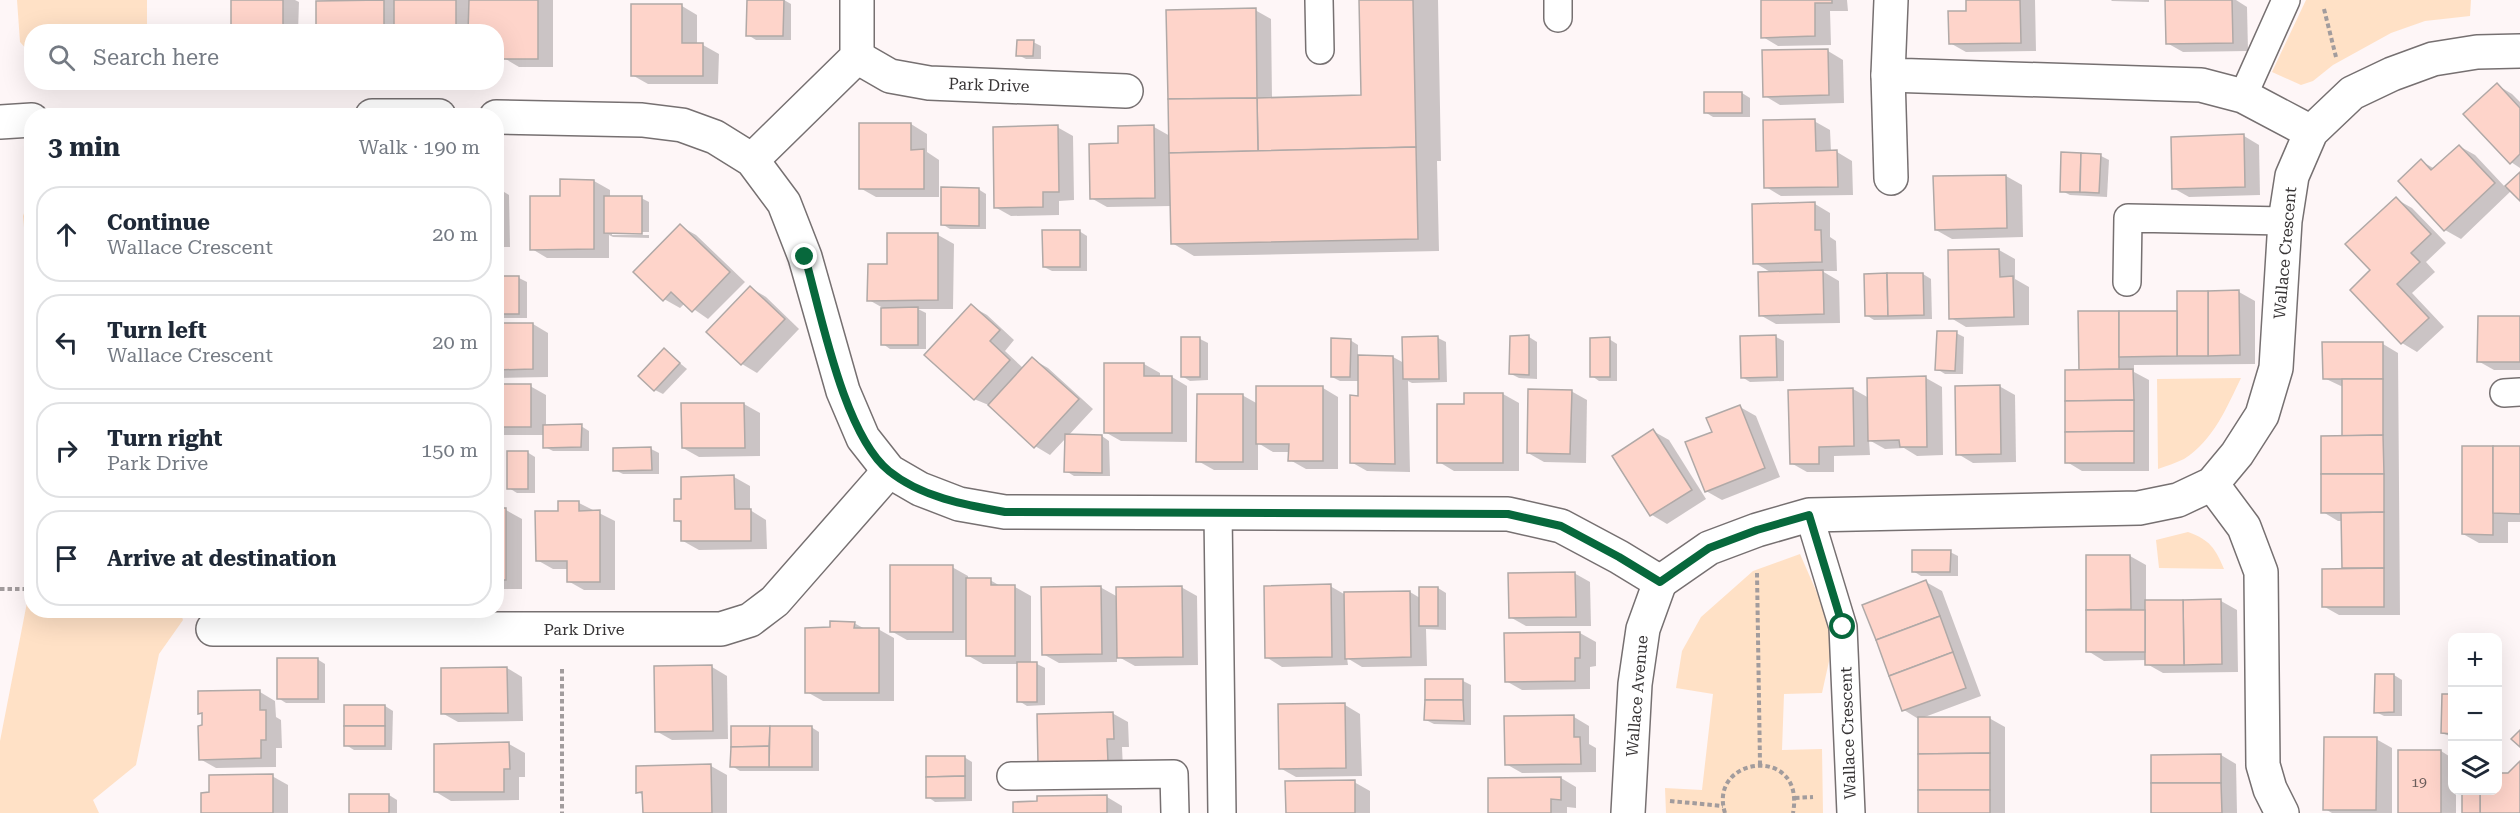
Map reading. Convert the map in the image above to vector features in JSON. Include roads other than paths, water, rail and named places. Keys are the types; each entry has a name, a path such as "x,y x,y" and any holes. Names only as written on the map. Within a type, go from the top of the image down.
{"street":[{"path":"752,160 857,57 857,0"},
{"path":"1891,0 1888,75 1891,178"},
{"name":"Wallace Crescent","path":"1660,582 1709,548 1757,530 1809,515 2139,508 2178,500 2212,484 2237,454 2262,415 2276,368 2285,221 2292,176 2311,132 2352,93 2392,74 2433,59 2477,52 2520,51"},
{"name":"Park Drive","path":"857,57 890,76 929,83 1126,91"},
{"path":"1888,75 2201,85 2243,96 2311,132"},
{"path":"504,117 642,120 682,125 715,137 752,160 784,203 805,257 843,392 862,438 889,471 920,489 958,504 1005,512 1508,514 1561,526 1660,582"},
{"path":"0,122 24,120"},
{"name":"Park Drive","path":"213,628 721,629 750,620 775,601 889,471"},
{"path":"2212,484 2244,527 2261,572 2263,765 2270,789 2282,813"},
{"name":"Wallace Avenue","path":"1628,805 1635,684 1643,629 1660,582"}],"lane":[{"path":"1319,0 1320,50"},
{"path":"2243,96 2286,0"},
{"path":"2127,282 2128,218 2285,221"},
{"path":"1218,513 1222,813"},
{"name":"Wallace Crescent","path":"1809,515 1843,627 1851,813"},
{"path":"1011,776 1174,774 1174,813"}]}
